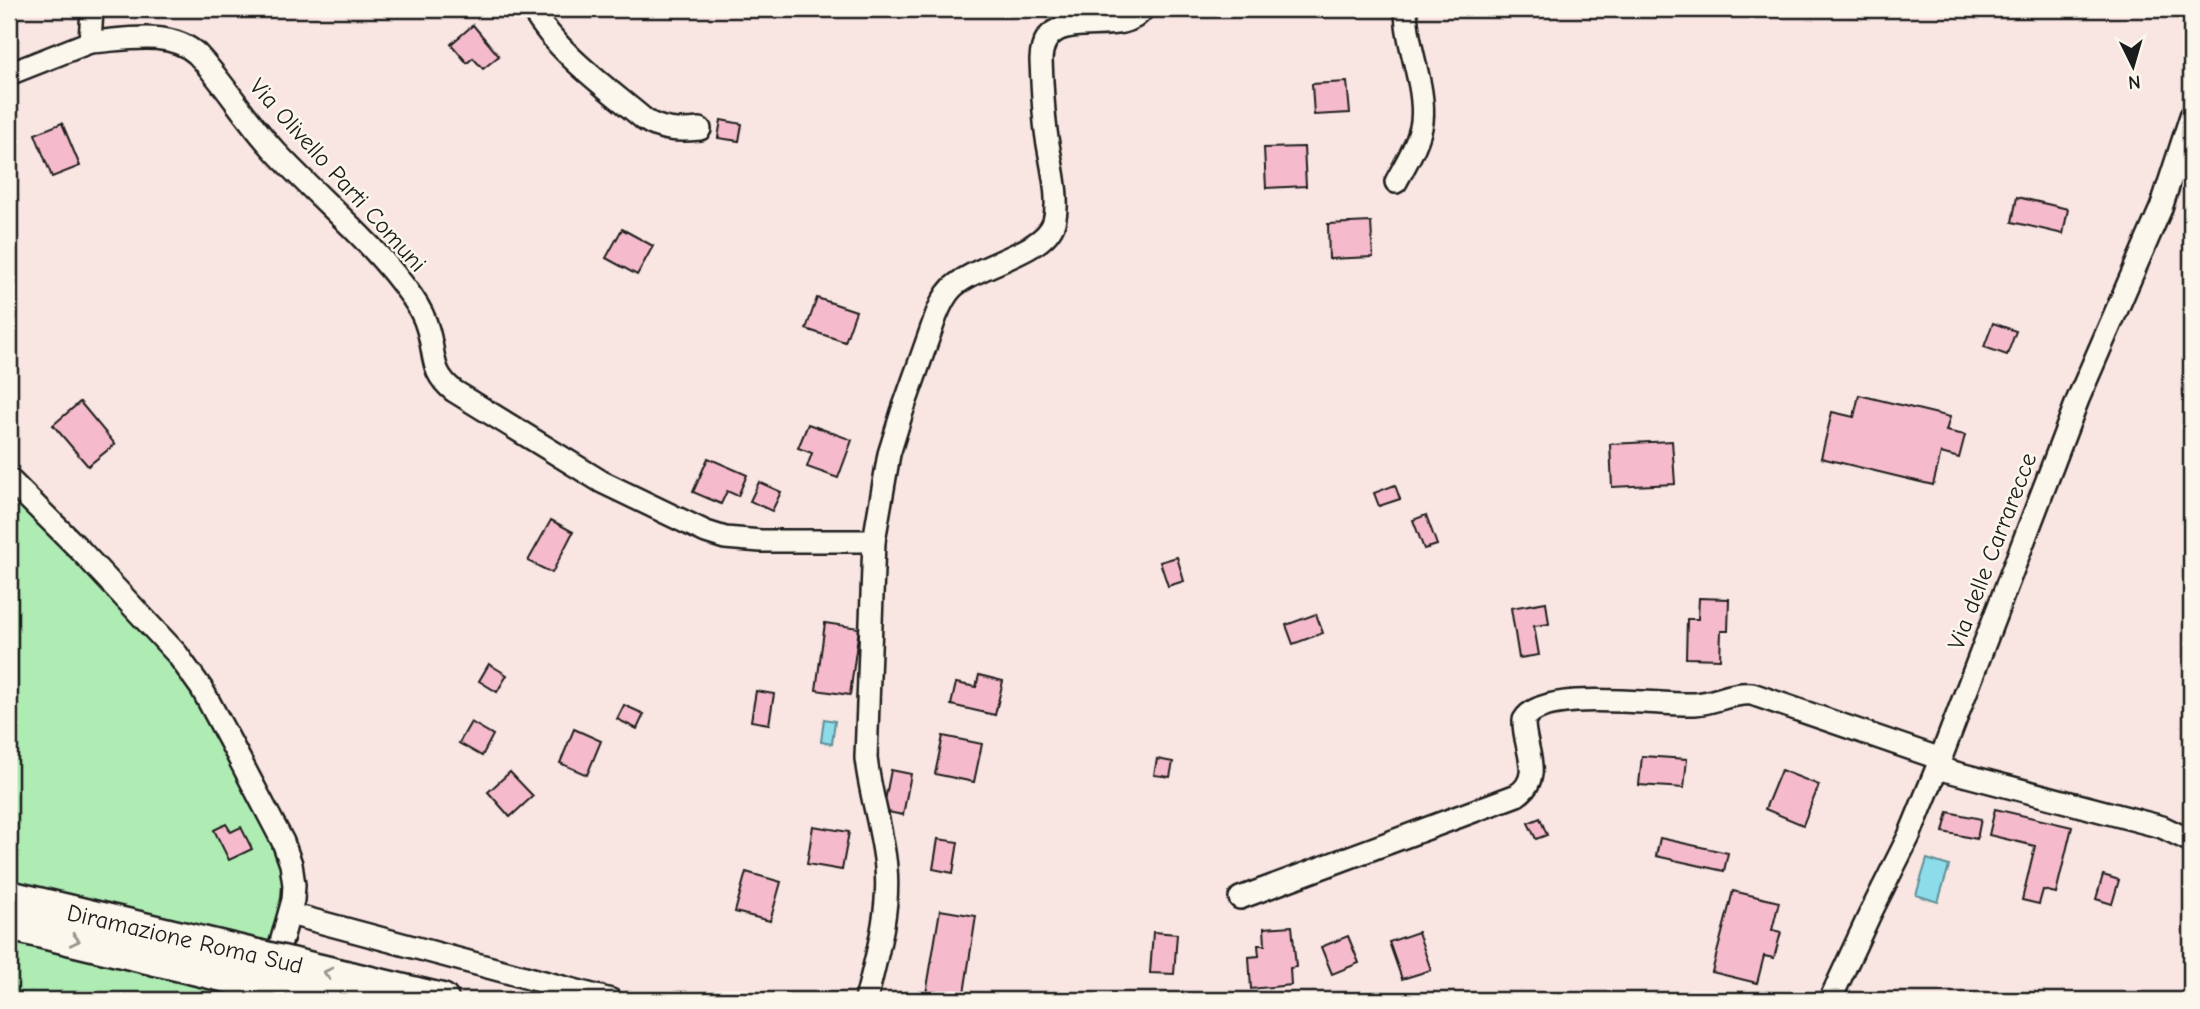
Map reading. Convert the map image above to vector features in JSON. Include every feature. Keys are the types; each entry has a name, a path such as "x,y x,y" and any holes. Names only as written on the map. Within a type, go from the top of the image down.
{"highway":[{"name":"Diramazione Roma Sud","path":"9,897 270,978 327,1000"},
{"name":"Diramazione Roma Sud","path":"9,924 270,978 442,1000"}],"street":[{"path":"90,43 92,9"},
{"path":"532,9 546,31 562,48 645,120 657,127 668,129 699,129"},
{"path":"866,1000 887,881 866,758 874,541 893,439 945,297 966,278 1037,244 1047,235 1054,221 1056,207 1045,129 1041,60 1046,38 1056,29 1070,24 1129,20 1138,16 1143,9"},
{"path":"1396,182 1417,139 1422,122 1406,9"},
{"name":"Via Olivello Parti Comuni","path":"9,74 90,43 166,39 184,44 197,54 265,141 365,240 399,280 426,321 439,378 454,391 601,482 706,532 725,538 761,541 874,541"},
{"name":"Via delle Carrarecce","path":"1830,1000 1909,836 1939,764 2078,399 2161,208 2191,116"},
{"path":"9,479 98,569 190,670 283,842 289,857 294,892 270,978"},
{"path":"1240,898 1521,793 1530,783 1532,775 1524,720 1528,713 1551,704 1586,701 1690,704 1709,702 1734,694 1752,694 1939,764 2162,827 2191,841"},
{"path":"290,914 611,1000"}],"green space":[{"path":"9,479 169,646 283,842 290,914 291,964 383,1000 9,1000"}],"water":[{"path":"824,719 835,721 832,744 821,742"},
{"path":"1927,859 1949,866 1938,902 1916,895"}],"building":[{"path":"473,25 499,56 483,69 473,58 467,63 451,44"},
{"path":"1347,82 1350,113 1314,115 1312,84"},
{"path":"721,120 742,124 739,141 718,138"},
{"path":"62,123 80,166 52,177 35,134"},
{"path":"1304,147 1306,186 1266,188 1264,148"},
{"path":"2017,197 2068,209 2063,234 2012,222"},
{"path":"1371,222 1373,257 1329,259 1328,224"},
{"path":"622,229 653,246 637,275 606,258"},
{"path":"817,298 856,311 845,342 806,329"},
{"path":"1993,323 2016,331 2007,355 1984,347"},
{"path":"1859,395 1950,417 1946,431 1965,435 1959,458 1941,453 1933,485 1821,458 1832,412 1854,417"},
{"path":"80,402 115,444 88,466 53,425"},
{"path":"808,424 852,440 838,478 807,467 812,453 798,448"},
{"path":"1672,441 1675,484 1612,487 1610,444"},
{"path":"708,458 747,475 738,496 727,491 721,504 693,492"},
{"path":"759,482 781,492 772,511 750,501"},
{"path":"1395,485 1400,499 1379,506 1374,493"},
{"path":"1426,515 1437,545 1424,549 1413,520"},
{"path":"551,520 573,532 552,573 528,561"},
{"path":"1177,557 1184,581 1168,586 1160,562"},
{"path":"1699,598 1729,599 1728,631 1721,631 1720,659 1686,658 1687,619 1698,619"},
{"path":"1546,602 1549,624 1534,626 1539,655 1519,658 1511,608"},
{"path":"1316,614 1323,633 1293,644 1286,625"},
{"path":"825,623 859,628 850,695 816,690"},
{"path":"489,664 507,675 497,692 479,681"},
{"path":"979,675 1003,681 995,715 951,705 956,683 976,687"},
{"path":"756,691 774,694 769,724 751,721"},
{"path":"624,705 644,714 637,729 617,719"},
{"path":"471,722 493,735 482,756 459,743"},
{"path":"574,729 601,741 587,775 560,763"},
{"path":"943,736 982,744 974,782 935,774"},
{"path":"1642,756 1687,759 1684,788 1639,785"},
{"path":"1157,759 1173,762 1170,777 1154,775"},
{"path":"891,770 911,774 903,815 883,811"},
{"path":"1781,770 1819,785 1803,825 1765,809"},
{"path":"510,772 533,796 510,817 488,792"},
{"path":"1995,809 2072,827 2056,893 2043,890 2039,904 2022,900 2035,846 1989,835"},
{"path":"1948,812 1981,819 1977,839 1943,832"},
{"path":"1540,818 1547,835 1536,839 1528,823"},
{"path":"226,824 231,832 241,827 252,849 229,860 214,830"},
{"path":"813,826 849,832 842,870 807,864"},
{"path":"1660,838 1728,853 1724,871 1656,856"},
{"path":"938,839 958,842 953,873 933,869"},
{"path":"746,872 781,882 770,921 735,912"},
{"path":"2103,875 2119,880 2112,904 2096,899"},
{"path":"1733,891 1779,902 1772,930 1781,932 1774,958 1764,956 1757,983 1712,972"},
{"path":"940,910 976,916 963,1000 925,1000"},
{"path":"1292,926 1296,967 1290,968 1291,985 1251,989 1249,957 1259,956 1258,945 1265,945 1264,928"},
{"path":"1153,932 1177,934 1174,974 1150,973"},
{"path":"1418,932 1431,970 1402,979 1389,942"},
{"path":"1348,936 1359,963 1332,974 1321,947"}]}
